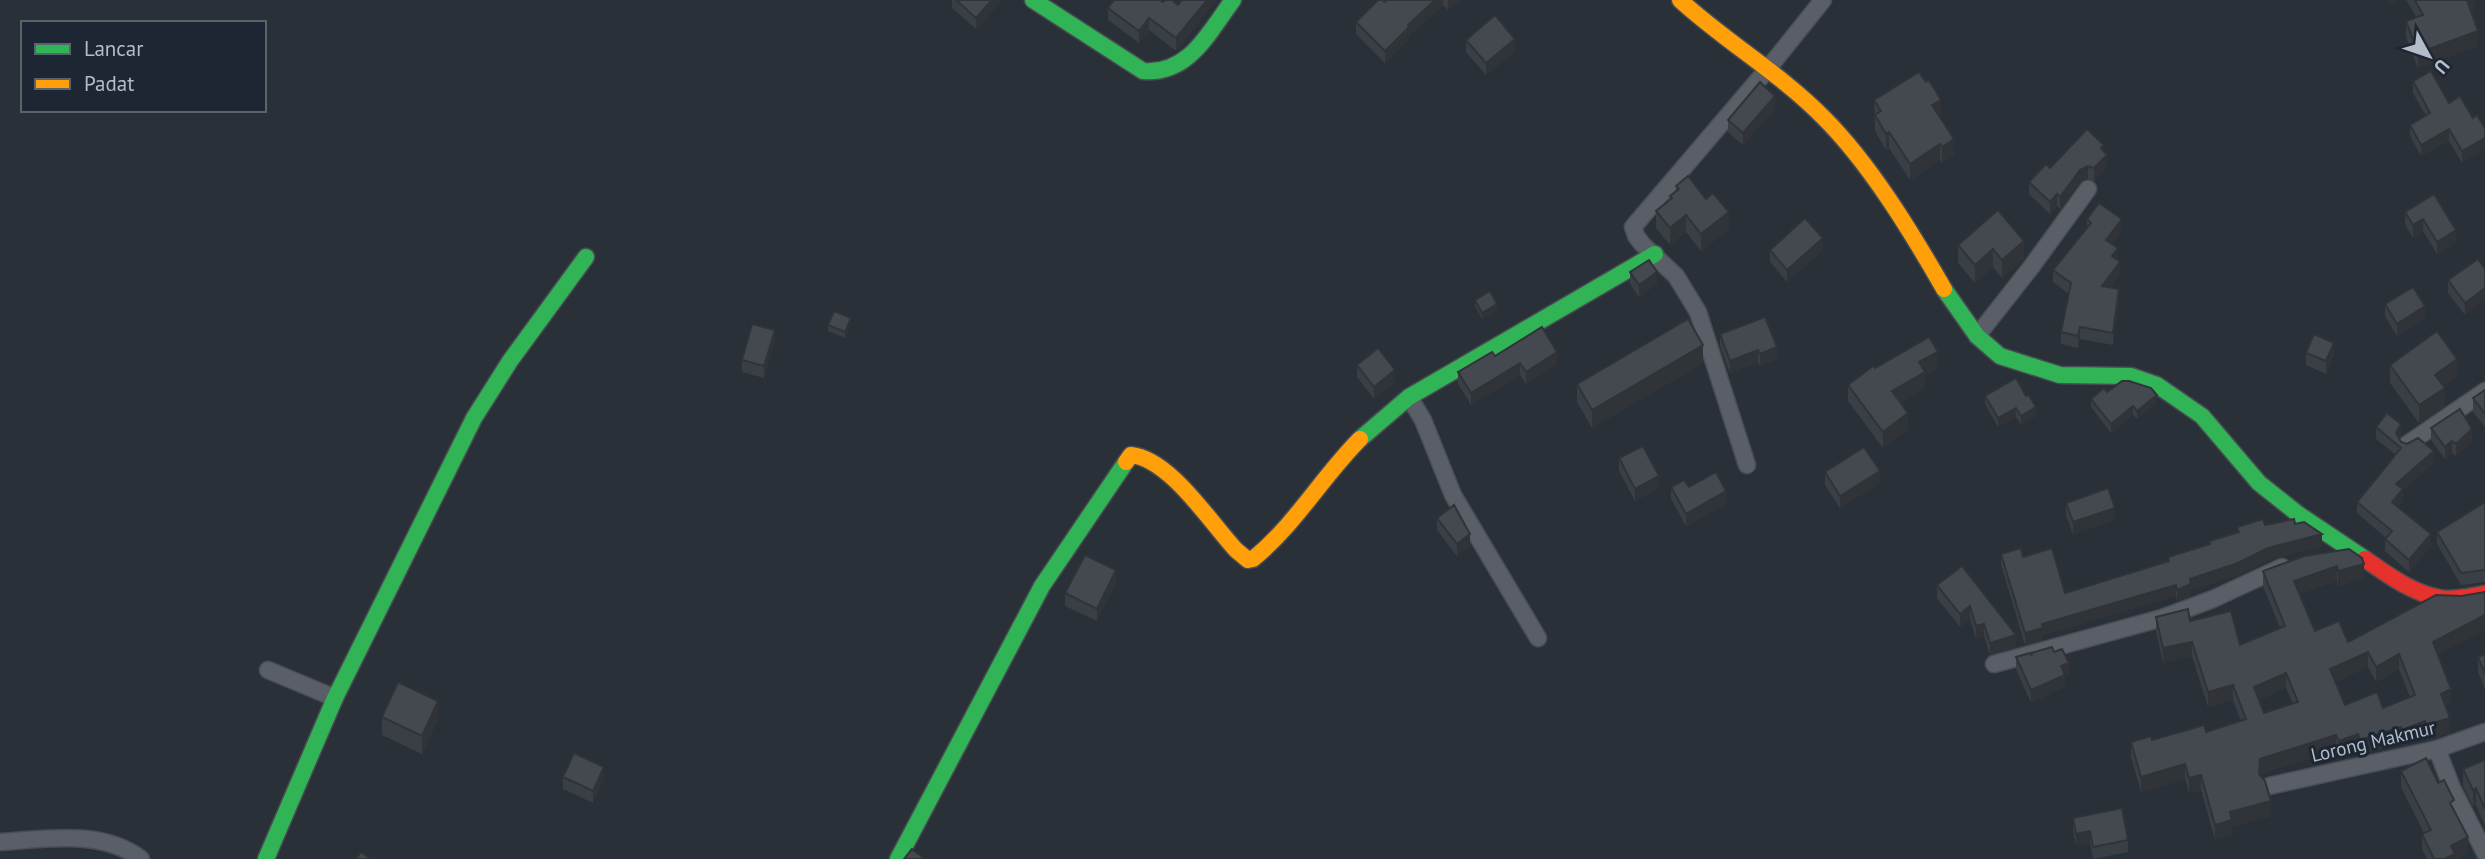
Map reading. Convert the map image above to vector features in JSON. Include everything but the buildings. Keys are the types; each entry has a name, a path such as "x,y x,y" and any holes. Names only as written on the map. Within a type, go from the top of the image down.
{"street":[{"path":"1033,0 1143,71 1159,72 1173,69 1190,55 1234,0"},
{"path":"1680,0 1712,29 1792,89 1825,119 1852,150 1916,240 1954,306 1977,336 2000,356 2060,375 2130,376 2157,385 2202,416 2259,482 2298,514 2400,583 2440,598 2485,594"},
{"path":"1747,464 1698,312 1676,276 1636,236 1633,226 1823,0"},
{"path":"1977,336 2088,189"},
{"path":"898,859 1042,586 1131,455 1137,453 1152,459 1191,498 1233,549 1248,560 1253,559 1262,553 1336,464 1382,417 1409,397 1655,254"},
{"path":"266,859 335,698 474,418 510,360 586,257"},
{"path":"2406,445 2485,391"},
{"path":"1409,397 1423,421 1453,495 1538,638"},
{"path":"2328,557 2353,553"},
{"path":"1994,664 2162,618 2213,599 2271,570 2302,561"},
{"path":"268,670 335,698"},
{"name":"Lorong Makmur","path":"2269,786 2437,749 2485,732"},
{"path":"2437,749 2452,788 2485,853"},
{"path":"0,842 99,840 121,846 142,859"}],"traffic: fast":[{"path":"1033,0 1143,71 1159,70 1185,59 1206,38 1233,0"},
{"path":"1360,439 1409,397 1655,254"},
{"path":"266,859 335,698 474,418 510,361 586,257"},
{"path":"1944,289 1977,336 2000,356 2060,375 2131,376 2157,385 2202,416 2259,483 2298,514 2365,559"},
{"path":"898,859 1042,586 1126,462"}],"traffic: slow":[{"path":"1680,0 1790,87 1841,136 1889,200 1944,289"},
{"path":"1126,462 1131,455 1146,459 1175,479 1236,550 1248,560 1253,559 1282,531 1360,439"}],"traffic: jam":[{"path":"2365,559 2401,583 2430,596 2451,599 2485,594"}]}
